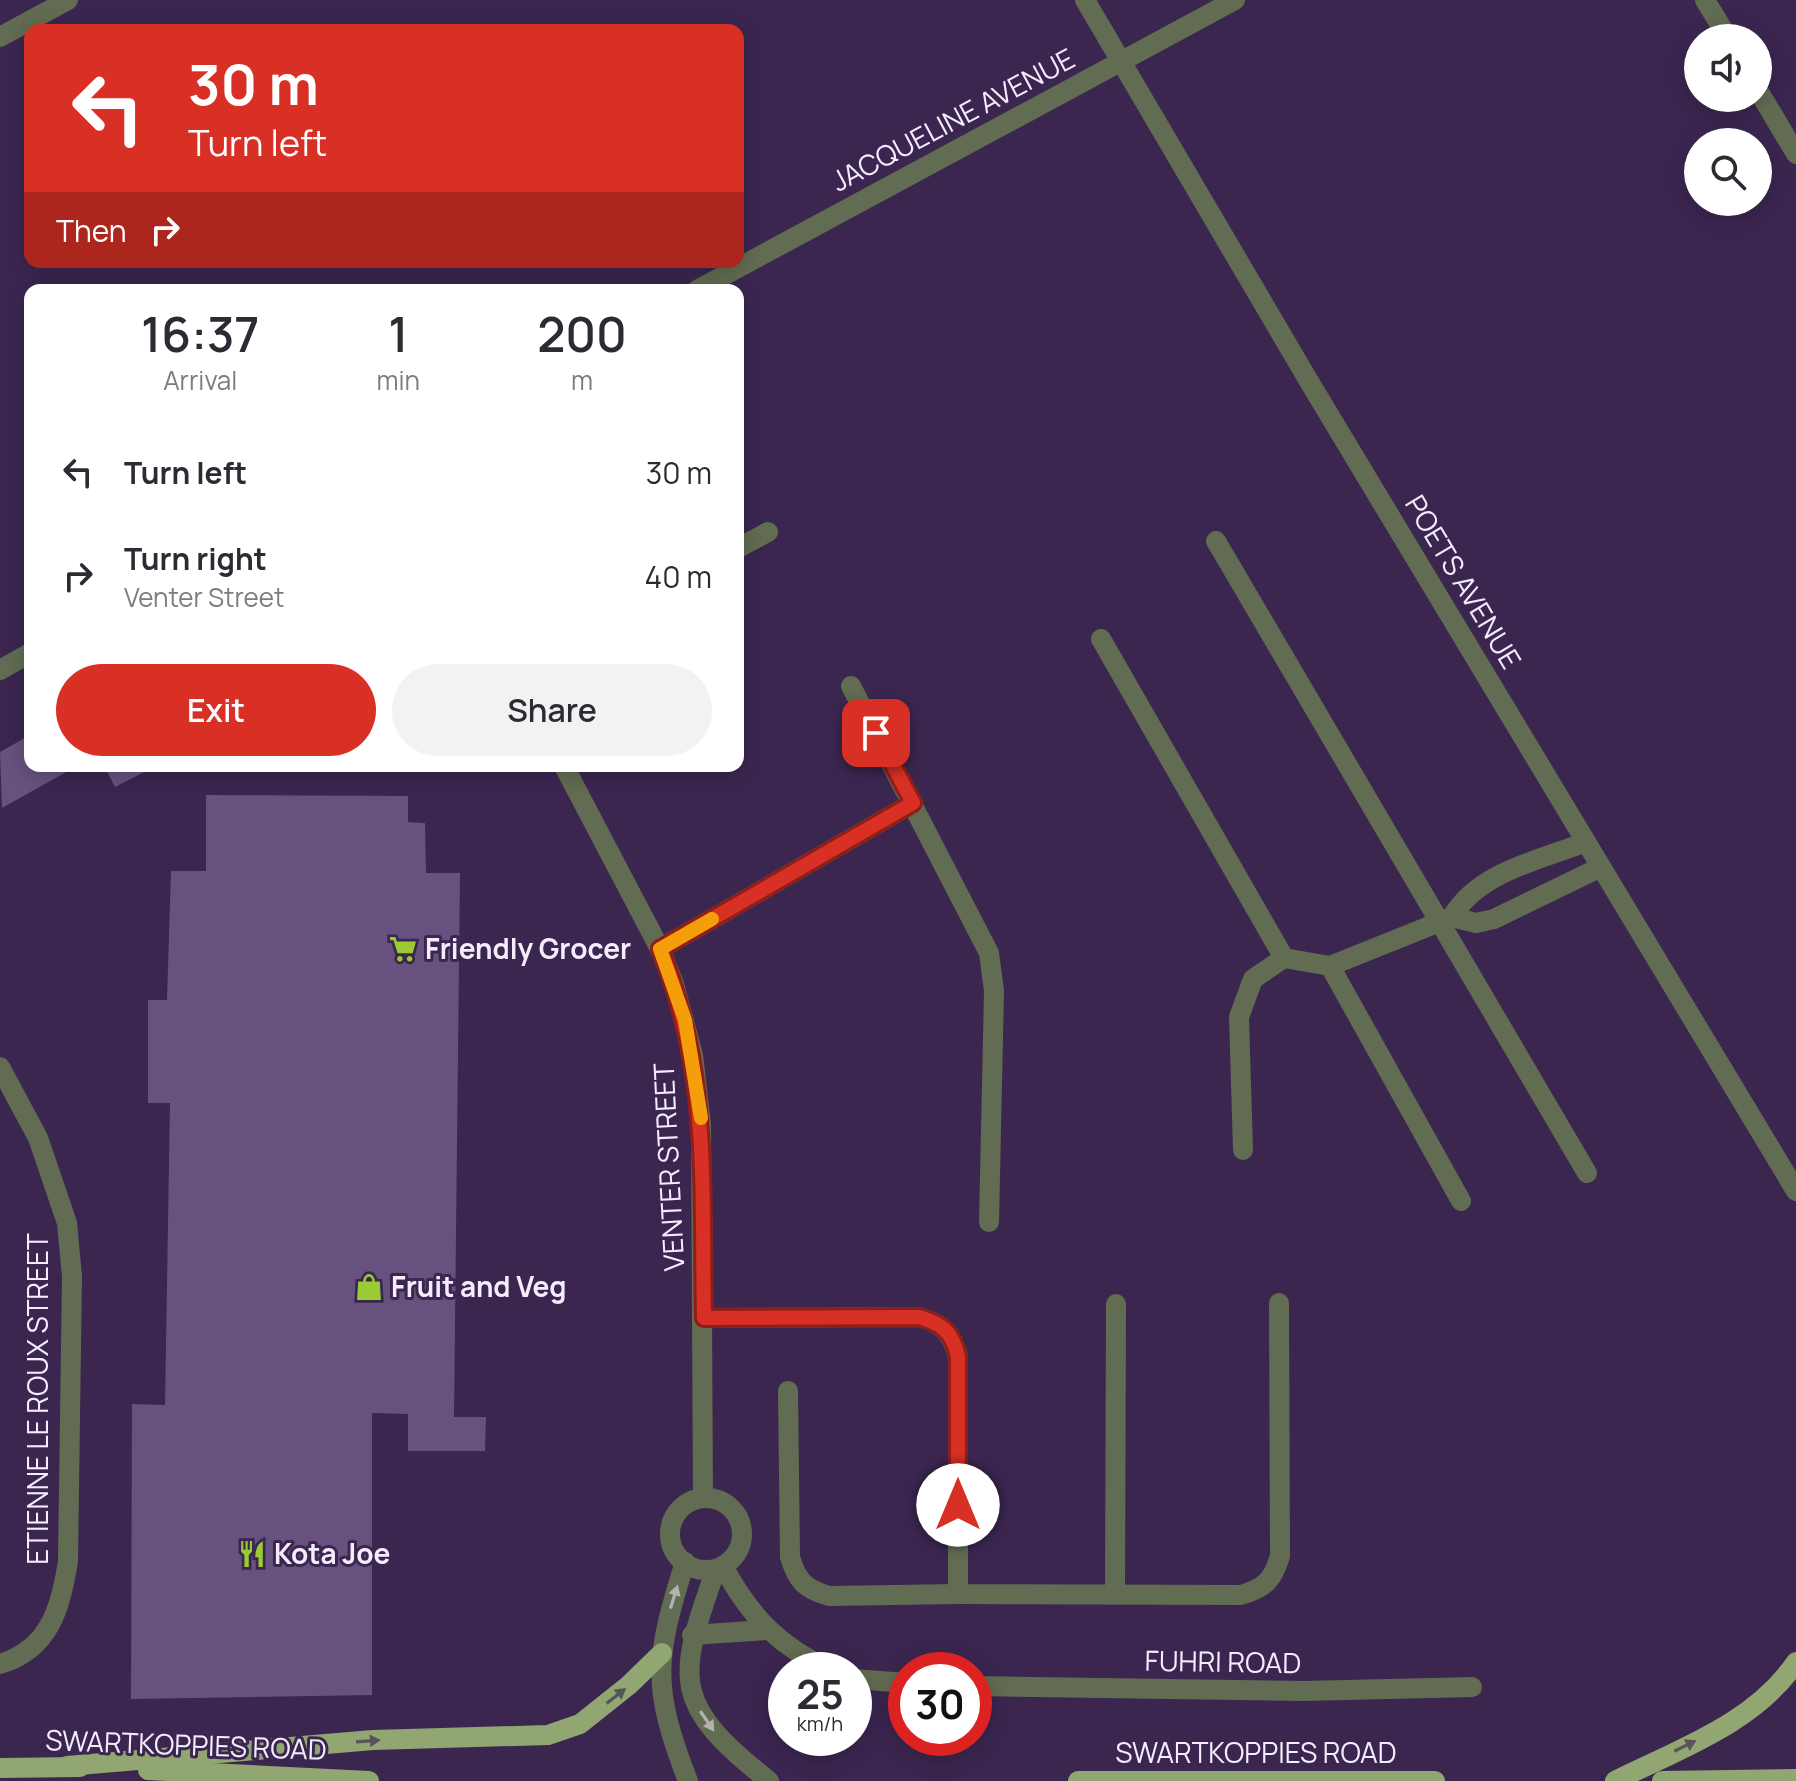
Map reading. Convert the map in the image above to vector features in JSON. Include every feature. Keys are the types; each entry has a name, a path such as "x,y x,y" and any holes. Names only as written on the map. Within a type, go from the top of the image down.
{"main road":[{"path":"67,1766 373,1740 548,1735 580,1724 629,1685 662,1653"},
{"path":"1615,1781 1734,1720 1773,1691 1796,1662"},
{"name":"SWARTKOPPIES ROAD","path":"0,1768 67,1766 369,1781"},
{"path":"1662,1781 1796,1779"},
{"name":"SWARTKOPPIES ROAD","path":"1078,1781 1435,1781"}],"street":[{"path":"0,37 68,0"},
{"name":"POETS AVENUE","path":"1085,0 1796,1191"},
{"name":"JACQUELINE AVENUE","path":"744,265 1235,0"},
{"path":"1705,0 1720,24"},
{"path":"1771,112 1796,154"},
{"name":"JACQUELINE AVENUE","path":"708,284 738,268"},
{"path":"744,545 768,532"},
{"path":"1216,541 1446,920 1587,1173"},
{"path":"1101,639 1284,958"},
{"path":"0,670 24,656"},
{"path":"851,686 981,935 993,972 989,1222"},
{"name":"VENTER STREET","path":"567,772 660,949 685,1020 699,1091 704,1318 703,1498"},
{"path":"660,949 913,803"},
{"path":"1446,920 1464,897 1481,884 1586,842"},
{"path":"1243,1150 1239,1017 1253,979 1284,958 1330,966 1446,920 1476,923 1494,919 1601,867"},
{"path":"1330,966 1461,1201"},
{"name":"ETIENNE LE ROUX STREET","path":"0,1067 56,1183 67,1223 72,1276 68,1561 62,1601 49,1629 38,1643 0,1664"},
{"path":"788,1391 790,1557 795,1576 810,1590 829,1596 1241,1595 1261,1589 1275,1575 1280,1556 1279,1303"},
{"path":"1115,1594 1116,1304"},
{"path":"704,1318 919,1317 938,1322 953,1337 958,1356 958,1594"},
{"path":"719,1567 699,1569 685,1562 671,1544 671,1521 681,1506 703,1498 729,1506 742,1530 741,1545 719,1567 692,1635 688,1660 690,1694 711,1729 769,1781"},
{"path":"685,1562 665,1626 658,1682 670,1737 688,1781"},
{"path":"719,1567 766,1630 795,1652"},
{"path":"692,1635 766,1630"},
{"name":"FUHRI ROAD","path":"992,1686 1304,1691 1472,1687"}],"building":[{"path":"24,738 24,772 66,772 2,808 0,752"},
{"path":"107,772 144,772 115,787"},
{"path":"206,795 408,796 408,822 425,823 426,873 460,873 454,1417 486,1417 485,1451 408,1451 408,1414 372,1413 372,1695 131,1699 132,1404 165,1405 170,1103 148,1103 148,1000 167,1000 171,871 206,871"}],"slow traffic":[{"path":"701,1118 685,1020 660,949 712,919"}],"place":[{"name":"Friendly Grocer","path":"403,949"},
{"name":"Fruit and Veg","path":"369,1287"},
{"name":"Kota Joe","path":"252,1554"}],"route":[{"path":"876,733 913,803 660,949 685,1020 699,1091 704,1318 919,1317 938,1322 953,1337 958,1356 958,1505"}]}
